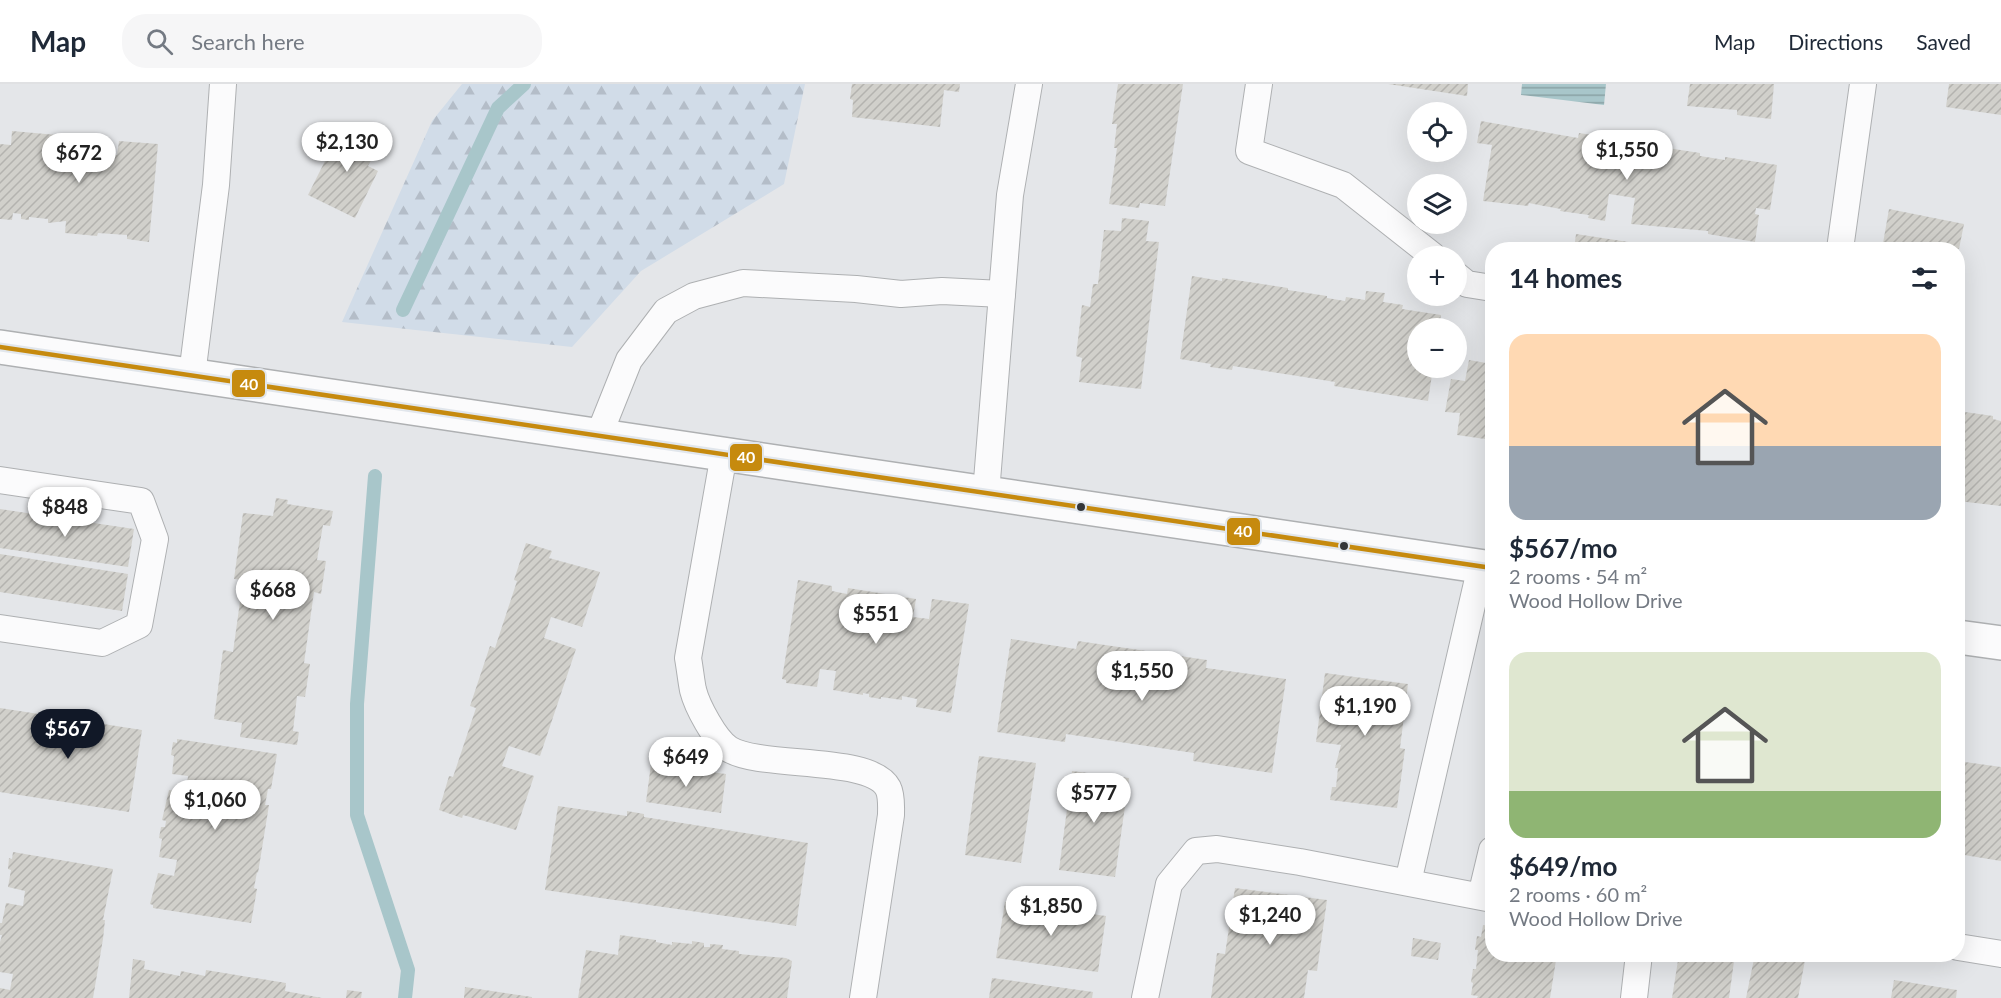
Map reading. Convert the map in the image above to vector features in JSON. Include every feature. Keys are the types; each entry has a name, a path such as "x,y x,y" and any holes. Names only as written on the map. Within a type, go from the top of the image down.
{"street":[{"path":"0,347 1485,567"},
{"path":"1965,638 2001,643"}],"lane":[{"path":"192,375 216,185 223,84"},
{"path":"986,493 1010,195 1029,84"},
{"path":"1259,84 1249,151 1343,185 1420,246"},
{"path":"1841,242 1863,84"},
{"path":"599,435 629,360 666,311 694,296 742,283 856,289 901,294 942,291 1002,294"},
{"path":"1467,284 1485,287"},
{"path":"724,454 688,658 693,692 706,721 729,749 749,755 870,773 884,782 889,789 891,815 863,998"},
{"path":"0,480 141,501 155,538 139,625 102,643 0,628"},
{"path":"1408,882 1485,575"},
{"path":"1145,998 1169,884 1196,851 1217,849 1485,898"},
{"path":"1965,948 2001,954"},
{"path":"1634,998 1637,962"}],"green space":[{"path":"462,84 805,84 784,184 641,271 572,347 342,322 432,121"}],"water":[{"path":"1522,84 1606,84 1604,105 1521,95"}],"building":[{"path":"852,84 960,84 959,92 944,90 940,127 852,117 853,100 850,99"},
{"path":"1118,84 1183,84 1165,206 1140,203 1139,208 1109,204 1117,148 1114,148 1117,124 1112,124"},
{"path":"1388,84 1468,84 1467,96"},
{"path":"1690,84 1774,84 1771,119 1737,115 1737,110 1687,106"},
{"path":"1949,84 2001,84 2001,115 1946,107"},
{"path":"1481,121 1578,138 1579,133 1592,135 1591,137 1624,142 1623,144 1635,146 1635,143 1700,153 1700,156 1725,160 1725,157 1777,165 1770,210 1756,208 1755,214 1759,215 1755,242 1708,234 1708,231 1631,224 1635,198 1609,194 1605,221 1588,218 1589,215 1529,203 1528,206 1483,201 1492,145 1477,143"},
{"path":"350,126 381,141 368,166 378,171 355,218 308,195 332,147 338,149"},
{"path":"12,131 102,139 101,154 117,155 119,141 158,144 149,242 127,239 127,235 98,233 97,236 65,233 66,221 48,223 48,219 29,217 29,220 21,219 21,214 13,213 12,220 0,219 0,144 11,145"},
{"path":"1889,209 1964,224 1960,242 1883,242"},
{"path":"1122,218 1149,221 1146,241 1159,242 1141,389 1079,382 1082,358 1076,356 1082,305 1090,307 1093,284 1098,284 1104,230 1121,231"},
{"path":"1576,234 1629,242 1575,242"},
{"path":"1192,276 1288,288 1288,290 1345,301 1346,297 1365,300 1366,291 1385,293 1383,302 1403,305 1402,309 1441,315 1441,318 1407,318 1407,378 1431,378 1428,401 1334,386 1335,382 1233,366 1232,370 1210,367 1211,364 1180,359"},
{"path":"1469,360 1485,363 1485,439 1457,435 1460,413 1445,412 1451,379 1465,381"},
{"path":"1965,412 1993,416 1993,419 2001,421 2001,506 1965,502"},
{"path":"276,498 288,500 287,504 333,511 330,526 323,525 317,560 326,561 321,594 314,592 304,663 310,664 305,697 297,696 293,731 299,732 297,745 240,737 242,723 214,719 223,650 233,652 243,580 234,579 243,513 273,516"},
{"path":"0,509 134,529 128,567 0,548"},
{"path":"526,543 552,551 549,558 600,572 582,627 551,617 544,638 576,649 540,756 509,746 502,766 534,776 516,830 463,815 462,818 439,810 449,776 453,777 476,708 470,706 490,646 495,648 517,581 514,580"},
{"path":"0,554 128,574 122,611 0,592"},
{"path":"798,580 832,586 832,591 847,594 848,588 916,599 913,617 929,619 932,599 969,604 951,713 916,707 917,699 902,696 902,700 881,697 881,699 869,697 869,694 833,690 836,671 820,669 817,687 786,683 786,680 782,679"},
{"path":"1011,639 1076,649 1078,641 1207,660 1206,668 1286,679 1272,773 1193,761 1194,753 1066,734 1065,742 997,732"},
{"path":"1325,673 1408,684 1400,748 1405,749 1397,808 1330,800 1332,787 1336,787 1338,768 1335,768 1341,745 1316,742"},
{"path":"0,708 142,730 129,812 0,792"},
{"path":"177,739 277,754 271,789 268,789 265,805 269,805 254,888 257,889 251,923 153,908 150,904 158,873 174,876 177,860 159,857 162,839 159,838 161,827 165,827 166,821 162,820 169,790 186,793 188,776 172,774 174,756 171,755 173,742 177,743"},
{"path":"979,756 1036,763 1021,863 965,855"},
{"path":"1965,762 2001,767 2001,861 1965,855"},
{"path":"651,764 726,774 721,813 646,802"},
{"path":"1072,771 1129,778 1115,877 1059,870"},
{"path":"558,806 627,816 627,811 644,814 644,817 808,843 796,926 545,890"},
{"path":"13,852 113,869 103,920 105,920 103,939 93,998 0,998 0,988 10,990 13,974 0,972 2,935 0,935 0,923 2,923 6,903 23,906 25,891 8,887 11,870 8,869 9,858 12,859"},
{"path":"1235,888 1327,900 1317,971 1308,970 1304,998 1211,998 1217,953 1225,954"},
{"path":"1005,902 1106,916 1098,972 996,958"},
{"path":"1483,925 1485,925 1485,962 1556,962 1550,998 1477,998 1478,996 1471,995 1473,969 1476,969 1478,950 1475,950 1477,936 1481,937"},
{"path":"620,935 656,940 656,942 672,945 672,942 692,944 692,941 704,943 704,947 710,947 710,944 723,945 722,949 739,951 739,954 786,958 792,961 787,998 578,998 586,950 618,955"},
{"path":"1413,938 1441,943 1438,960 1411,956"},
{"path":"133,959 145,961 144,969 180,976 181,971 205,976 206,970 286,983 285,991 322,998 129,998"},
{"path":"1678,962 1734,962 1729,998 1672,998"},
{"path":"1753,962 1805,962 1798,998 1746,998"},
{"path":"992,978 1093,992 1092,998 989,998"},
{"path":"1894,980 1957,990 1956,998 1891,998"},
{"path":"465,987 532,997 532,998 464,998"},
{"path":"347,990 362,992 361,998 346,998"}],"waterway":[{"path":"403,310 498,108 524,84"},
{"path":"375,476 357,704 357,815 408,970 405,998"}],"transit line":[{"name":"40","path":"0,347 1485,567"}]}
